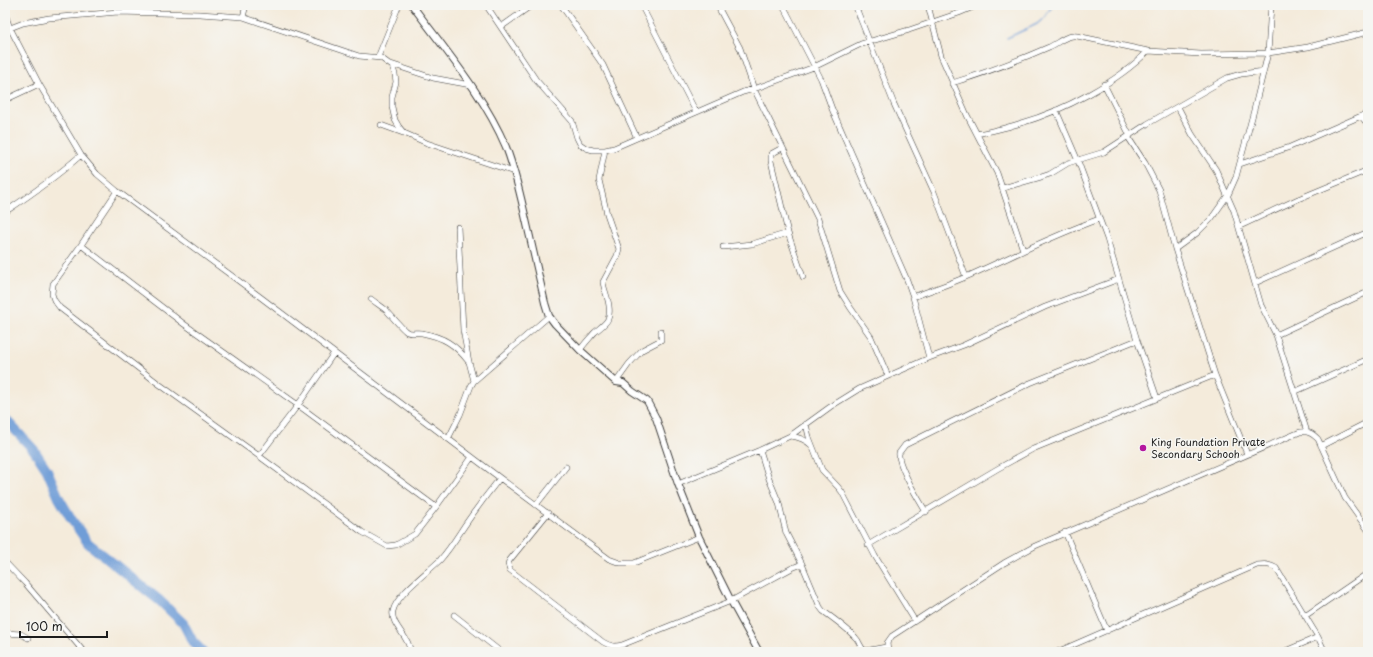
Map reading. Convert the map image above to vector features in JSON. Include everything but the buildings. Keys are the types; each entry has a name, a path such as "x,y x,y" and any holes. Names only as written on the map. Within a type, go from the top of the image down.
{"street":[{"path":"243,17 246,5"},
{"path":"378,57 399,5"},
{"path":"411,5 471,85 505,146 519,185 549,316 580,350 616,382 623,383 647,401 656,418 678,484 699,537 731,601 759,652"},
{"path":"486,5 536,80 572,121 579,142 586,148 593,150 614,148 743,92 814,67 834,56 870,41 896,35 978,5"},
{"path":"501,27 532,5"},
{"path":"561,5 603,65 637,138"},
{"path":"641,5 696,112"},
{"path":"717,5 740,48 754,89 818,220 840,291 871,336 888,376"},
{"path":"783,5 824,88 832,110 914,296 929,358"},
{"path":"855,5 894,104 934,192 966,277"},
{"path":"928,5 941,56 952,83 1003,188 1024,250"},
{"path":"1175,249 1211,219 1228,195 1240,164 1264,71 1268,53 1271,5"},
{"path":"7,29 32,20 118,12 200,14 243,17 359,56 378,57 389,63 433,78 471,85"},
{"path":"5,14 7,29 81,155 97,174 117,191 603,555 615,562 620,563 641,561 699,537"},
{"path":"952,83 981,74 1050,47 1071,36 1148,51 1201,54 1268,53 1308,47 1368,32"},
{"path":"977,134 1021,123 1056,110 1082,98 1137,62 1148,51"},
{"path":"389,63 394,70 396,77 392,97 393,114 398,127 404,133"},
{"path":"1003,188 1045,176 1068,163 1104,152 1147,124 1227,78 1241,74 1264,71"},
{"path":"5,100 39,84"},
{"path":"1104,84 1129,136 1159,190 1175,249 1215,375 1247,454"},
{"path":"1178,107 1192,134 1216,170 1228,195 1240,226 1261,304 1276,336 1307,432"},
{"path":"1056,110 1078,161 1112,255 1138,340 1158,398"},
{"path":"1240,164 1273,154 1368,112"},
{"path":"1360,116 1368,125"},
{"path":"381,125 427,143 514,172"},
{"path":"782,148 771,154 771,161 788,233 803,277"},
{"path":"580,350 586,342 605,325 610,316 609,304 603,282 617,256 619,249 607,214 599,180 605,150"},
{"path":"5,212 45,184 81,155"},
{"path":"1240,226 1298,199 1368,170"},
{"path":"117,191 53,284 52,294 54,300 60,308 159,384 362,532 387,546 396,545 415,534 472,457"},
{"path":"914,296 966,277 1024,250 1099,219"},
{"path":"458,228 463,330 474,381"},
{"path":"1255,282 1368,232"},
{"path":"723,246 752,244 788,233"},
{"path":"81,245 184,324 298,405 436,507"},
{"path":"678,484 790,436 854,391 984,336 1025,315 1119,279"},
{"path":"1276,336 1368,292"},
{"path":"371,299 384,308 405,331 410,333 416,332 437,336 451,343 469,362"},
{"path":"448,438 460,415 474,381 549,316"},
{"path":"616,382 629,364 642,350 661,340 661,331"},
{"path":"926,512 910,485 899,460 899,453 902,448 1030,383 1138,340"},
{"path":"259,456 298,405 334,353"},
{"path":"1294,392 1368,359"},
{"path":"868,545 997,469 1033,450 1215,375"},
{"path":"1321,446 1368,422"},
{"path":"806,424 809,437 822,470 842,492 868,545 915,621"},
{"path":"760,450 769,479 779,503 786,533 823,611 854,636 865,651 887,649 888,639 1004,563 1035,546 1065,532 1156,495 1293,434 1307,432 1318,439 1345,498 1368,530"},
{"path":"790,436 799,437 806,440 814,447"},
{"path":"536,505 566,467"},
{"path":"410,652 410,646 393,618 392,613 396,603 400,597 451,548 480,504 500,478"},
{"path":"548,513 509,561 508,564 510,570 610,646 616,647 622,645 731,601 802,564"},
{"path":"1065,532 1107,631"},
{"path":"5,562 84,652"},
{"path":"1057,652 1257,565 1264,564 1270,564 1276,568 1318,637 1325,652"},
{"path":"1305,616 1368,573"},
{"path":"454,615 501,652"},
{"path":"5,633 21,634 28,638"},
{"path":"1283,652 1318,637"}],"waterway":[{"path":"1007,38 1037,24 1044,18 1053,5"},
{"path":"5,419 34,450 47,470 59,498 88,543 160,601 183,623 193,642 203,652"}],"place":[{"name":"King Foundation Private Secondary Schooh","path":"1143,448"}]}
